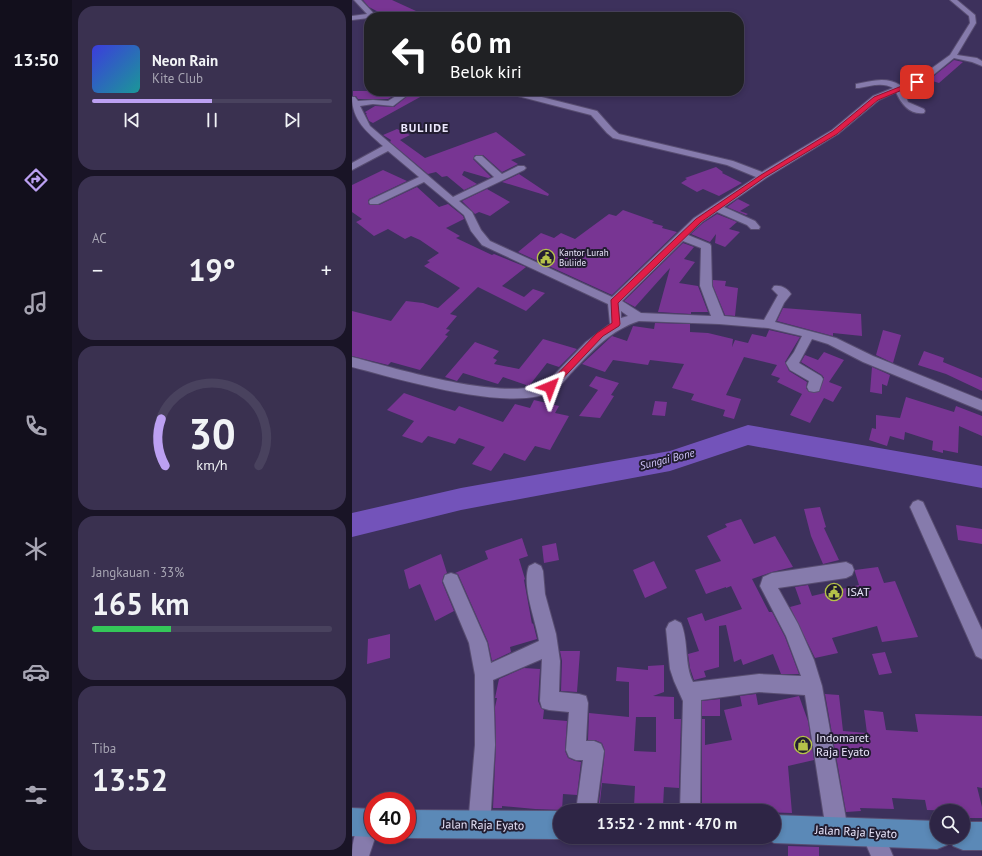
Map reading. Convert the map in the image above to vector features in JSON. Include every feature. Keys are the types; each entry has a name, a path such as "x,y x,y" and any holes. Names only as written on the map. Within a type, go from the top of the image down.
{"main road":[{"name":"Jalan Raja Eyato","path":"416,824 553,825"},
{"name":"Jalan Raja Eyato","path":"781,829 837,830 877,844 930,836"},
{"path":"970,836 982,836"}],"street":[{"path":"357,0 369,12"},
{"path":"614,302 698,220 763,176 835,132 876,98 924,78 941,63 953,56 973,23 973,18 972,14 953,0"},
{"path":"352,17 364,15"},
{"path":"953,56 974,60 982,64"},
{"path":"859,86 882,83 890,84 898,88 907,106 921,111"},
{"path":"402,96 390,104 373,102 354,105 363,124 424,178 468,214 476,231 486,243 614,302 639,317"},
{"path":"527,96 594,114 600,117 610,134 730,163 763,176"},
{"path":"352,167 389,147"},
{"path":"479,158 500,177"},
{"path":"452,201 521,168"},
{"path":"374,202 424,178"},
{"path":"379,189 390,195"},
{"path":"717,208 751,223 755,227"},
{"path":"681,236 706,246 706,286 719,320"},
{"path":"768,324 779,301 785,294 778,290"},
{"path":"614,302 616,324"},
{"path":"352,362 475,390 515,395 532,394 550,387 600,334 616,324 639,317 719,320 768,324 808,334 832,342 868,359 982,406"},
{"path":"808,334 799,354 792,364 816,379 814,386"},
{"path":"918,507 982,650"},
{"path":"837,830 812,686 805,660 792,630 768,586 772,581 846,570"},
{"path":"536,571 537,594 551,661 549,701 579,703 576,750 594,751 587,804"},
{"path":"451,580 478,643 484,675 485,745 479,824"},
{"path":"675,629 679,662 684,682 692,701 690,804"},
{"path":"484,675 549,646"},
{"path":"689,692 759,683 812,686"},
{"path":"358,856 364,828"}],"building":[{"path":"363,0 392,0 416,11 378,12 369,7"},
{"path":"954,60 963,62 939,83 929,80"},
{"path":"353,91 364,91 364,96 393,96 388,99 358,99 356,96 353,96"},
{"path":"408,96 422,96 373,123 369,121 365,112 375,106 394,107"},
{"path":"397,129 410,135 400,140 425,158 496,132 526,155 511,160 518,164 502,172 483,155 475,155 473,159 491,177 488,178 464,171 462,175 477,184 464,190 447,176 442,177 436,172 428,174 390,142 391,140 383,135"},
{"path":"716,167 723,172 722,173 742,183 719,196 703,189 697,192 681,183 687,179 685,178"},
{"path":"383,170 407,181 369,199 369,205 379,205 417,187 439,207 448,204 463,216 464,219 446,228 460,236 456,238 492,255 494,254 526,267 502,286 524,297 533,289 545,293 526,311 478,287 450,314 457,316 446,329 450,330 445,335 448,336 420,370 391,362 388,365 352,356 352,311 391,321 406,301 423,303 438,308 460,288 424,266 430,262 427,261 439,253 420,240 411,236 405,239 388,229 374,236 356,222 362,219 352,212 352,185"},
{"path":"519,174 549,194 548,196 502,182"},
{"path":"487,189 510,202 490,216 479,212 475,214 462,201"},
{"path":"738,199 750,205 740,211 748,214 746,215 727,207"},
{"path":"623,210 654,221 652,223 663,226 662,228 677,232 612,295 518,252 541,233 554,238 561,233 575,239 609,214 616,216"},
{"path":"717,214 737,222 729,229 740,232 725,247 715,243 716,234 710,242 691,234 703,223"},
{"path":"683,243 694,247 684,259 695,262 679,283 698,286 708,312 691,312 691,314 658,312 670,268 635,307 624,301"},
{"path":"713,280 726,281 725,286 738,288 735,316 725,315 713,286"},
{"path":"783,308 861,314 862,336 833,333 833,336 777,321"},
{"path":"655,323 690,324 690,332 708,333 733,339 732,347 735,340 748,343 752,334 766,337 769,330 800,337 785,362 789,371 807,382 806,388 809,392 819,392 824,378 822,375 801,362 805,355 818,360 824,352 844,360 829,382 842,387 833,402 824,398 810,423 790,415 802,394 777,382 780,378 771,375 777,365 744,357 726,395 741,399 734,419 723,416 725,410 691,400 694,394 672,388 684,364 650,360 648,365 613,360 605,372 582,364 612,336 627,341 633,326 654,329"},
{"path":"883,330 901,335 893,363 876,355"},
{"path":"543,339 577,349 559,367 547,363 529,386 503,377 498,384 463,373 457,381 445,377 475,342 499,351 493,358 497,360 494,364 519,369"},
{"path":"924,351 944,358 943,362 982,378 982,391 946,374 918,365"},
{"path":"872,367 890,375 887,386 882,384 882,394 870,392"},
{"path":"596,376 619,383 611,395 614,396 600,418 579,416 598,390 589,386"},
{"path":"404,393 455,411 459,406 503,422 515,404 530,408 534,400 559,406 555,413 569,416 550,450 535,446 525,461 504,453 491,471 472,464 485,447 459,438 455,444 428,436 422,443 402,436 414,421 387,410"},
{"path":"906,397 954,412 956,406 982,416 982,436 959,426 958,453 943,450 943,453 932,450 933,441 905,432 904,440 890,436 887,446 869,440 872,428 876,429 876,415 900,418"},
{"path":"655,401 667,402 665,416 652,415"},
{"path":"820,507 826,527 824,528 839,560 823,564 811,536 804,509"},
{"path":"741,519 754,544 775,536 793,567 752,579 769,612 772,612 785,637 799,674 781,674 773,654 743,665 741,659 734,662 726,625 719,626 719,667 704,671 706,677 694,680 688,654 699,651 687,618 702,613 705,621 742,609 731,586 706,594 695,570 721,561 707,536 727,527 725,524"},
{"path":"956,525 982,529 982,544 958,540"},
{"path":"522,538 528,556 519,559 525,579 532,624 533,623 537,639 510,647 511,652 492,661 488,642 458,574 455,573 488,559 485,551"},
{"path":"556,543 559,560 544,563 542,546"},
{"path":"441,554 447,573 444,575 442,582 454,611 435,621 420,584 409,589 404,570"},
{"path":"654,561 667,588 645,598 633,570"},
{"path":"878,567 884,583 895,581 918,637 882,642 877,626 832,638 838,653 815,658 790,607 801,604 795,587 808,585 812,596 859,585 855,570"},
{"path":"390,634 390,658 367,664 368,639"},
{"path":"560,651 580,651 577,692 561,691 562,661"},
{"path":"885,652 892,673 879,675 872,654"},
{"path":"664,665 664,692 653,696 674,697 674,719 681,719 679,788 664,787 663,804 634,804 635,786 602,783 599,804 605,751 602,743 595,740 588,740 589,713 629,717 629,682 616,681 617,667 648,670 648,666","holes":["636,717 656,717 656,752 634,751"]},
{"path":"524,668 540,669 538,701 541,708 544,710 543,719 567,721 565,751 568,758 581,762 577,795 563,794 562,804 553,804 553,810 502,806 502,808 493,808 496,745 495,707 497,698 495,698 499,679"},
{"path":"756,694 758,705 799,696 808,721 814,760 788,766 792,813 781,813 781,804 702,804 702,719 705,719 705,745 732,740 724,710 742,706 740,696"},
{"path":"825,694 839,695 843,731 867,733 864,710 883,712 886,730 918,732 915,714 982,716 982,788 977,787 982,807 982,818 970,818 970,804 930,804 930,810 927,810 925,800 892,798 894,809 860,808 861,811 846,812"},
{"path":"720,699 720,716 702,716 702,701"},
{"path":"788,846 819,847 819,856 788,856"}],"waterway":[{"name":"Sungai Bone","path":"352,525 461,499 670,461 748,435 982,477"}],"place":[{"name":"Kantor Lurah Buliide","path":"546,258"},
{"name":"ISAT","path":"834,592"},
{"name":"Indomaret Raja Eyato","path":"803,745"}],"district":[{"name":"BULIIDE","path":"425,128"}],"route":[{"path":"550,387 600,334 616,324 614,302 698,220 783,163 801,154 835,132 876,98 917,82"}]}
